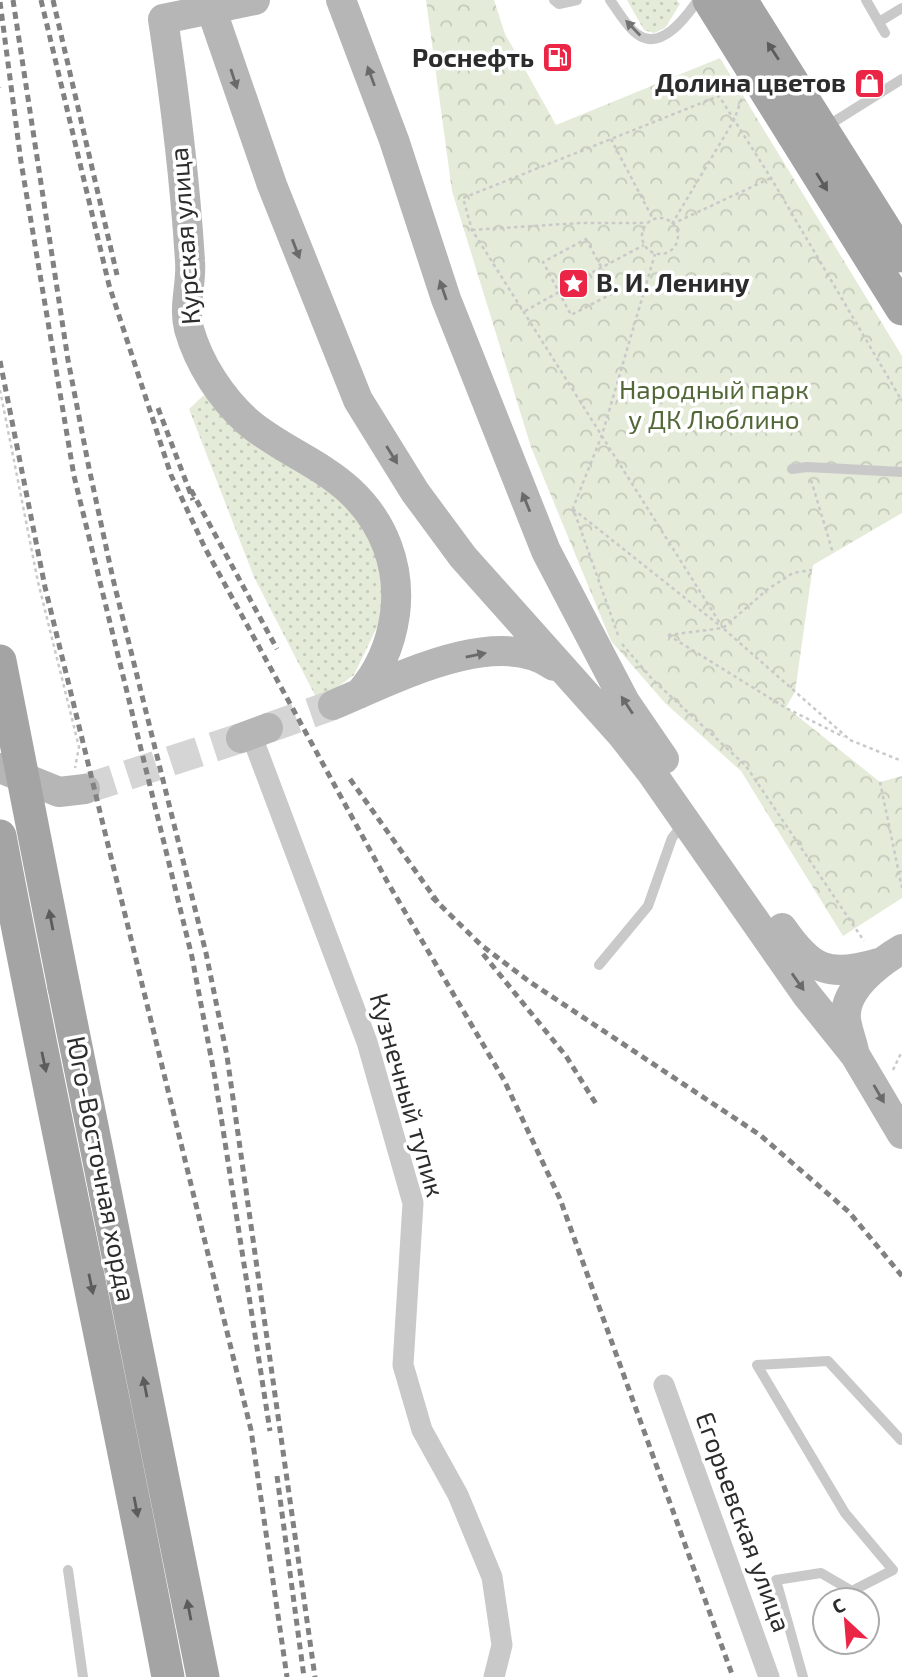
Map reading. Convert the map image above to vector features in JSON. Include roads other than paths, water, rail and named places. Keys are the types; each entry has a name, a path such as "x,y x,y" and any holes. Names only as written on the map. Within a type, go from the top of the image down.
{"main road":[{"path":"161,9 255,0"},
{"path":"341,0 394,140 446,299 546,551 563,589 625,702 798,951 823,970 849,971 882,953"},
{"path":"709,0 902,309"},
{"path":"741,0 902,256"},
{"path":"175,101 176,54 181,28 211,5"},
{"path":"211,5 272,185 358,400 415,492 463,556 565,674 622,735 806,994 855,1055 902,1135"},
{"name":"Курская улица","path":"161,9 175,101 190,263 186,306 189,329 200,359 217,387 250,424 349,489 375,520 393,557 398,590 394,622 374,679 346,700 440,662"},
{"path":"394,622 400,641 408,651 440,662 511,650 540,656 565,674"},
{"name":"Юго-Восточная хорда","path":"0,661 202,1677"},
{"path":"0,768 73,791"},
{"name":"Юго-Восточная хорда","path":"0,836 30,995 114,1390 168,1677"},
{"path":"855,1055 846,1017 848,1008 882,953"}],"street":[{"name":"Кузнечный тупик","path":"253,733 367,1042 413,1203 403,1365 422,1430 458,1495 492,1577 502,1645 494,1677"},
{"name":"Егорьевская улица","path":"664,1385 769,1677"}],"lane":[{"path":"554,0 559,4 577,0"},
{"path":"610,0 636,34 645,38 660,38 677,26 698,0"},
{"path":"866,0 885,33"},
{"path":"879,22 902,8"},
{"path":"824,129 902,79"},
{"path":"792,469 807,467 902,472"},
{"path":"598,965 648,906 672,838 685,821"},
{"path":"803,1677 776,1580 821,1573 852,1591 893,1570 845,1513 757,1364 828,1361 901,1440"},
{"path":"68,1570 83,1677"}],"tunnel":[{"path":"268,728 333,705"},
{"path":"85,789 241,738"}],"railway":[{"path":"13,0 68,360 89,468 113,579 206,953 227,1056 315,1677"},
{"path":"41,0 109,285 171,475 205,548 388,883 504,1080 560,1199 733,1677"},
{"path":"53,0 117,275"},
{"path":"0,2 21,162 74,476 192,957 215,1078 270,1431"},
{"path":"0,361 45,587 251,1430 287,1677"},
{"path":"158,408 193,500"},
{"path":"191,490 277,649"},
{"path":"350,779 439,904"},
{"path":"432,897 481,945 530,982 760,1135 849,1212 902,1276"},
{"path":"483,954 566,1056 598,1107"},
{"path":"277,1476 304,1677"}],"place":[{"name":"Роснефть","path":"557,58"},
{"name":"Долина цветов","path":"869,83"},
{"name":"В. И. Ленину","path":"573,283"}],"park label":[{"name":"Народный парк у ДК Люблино","path":"714,405"}]}
